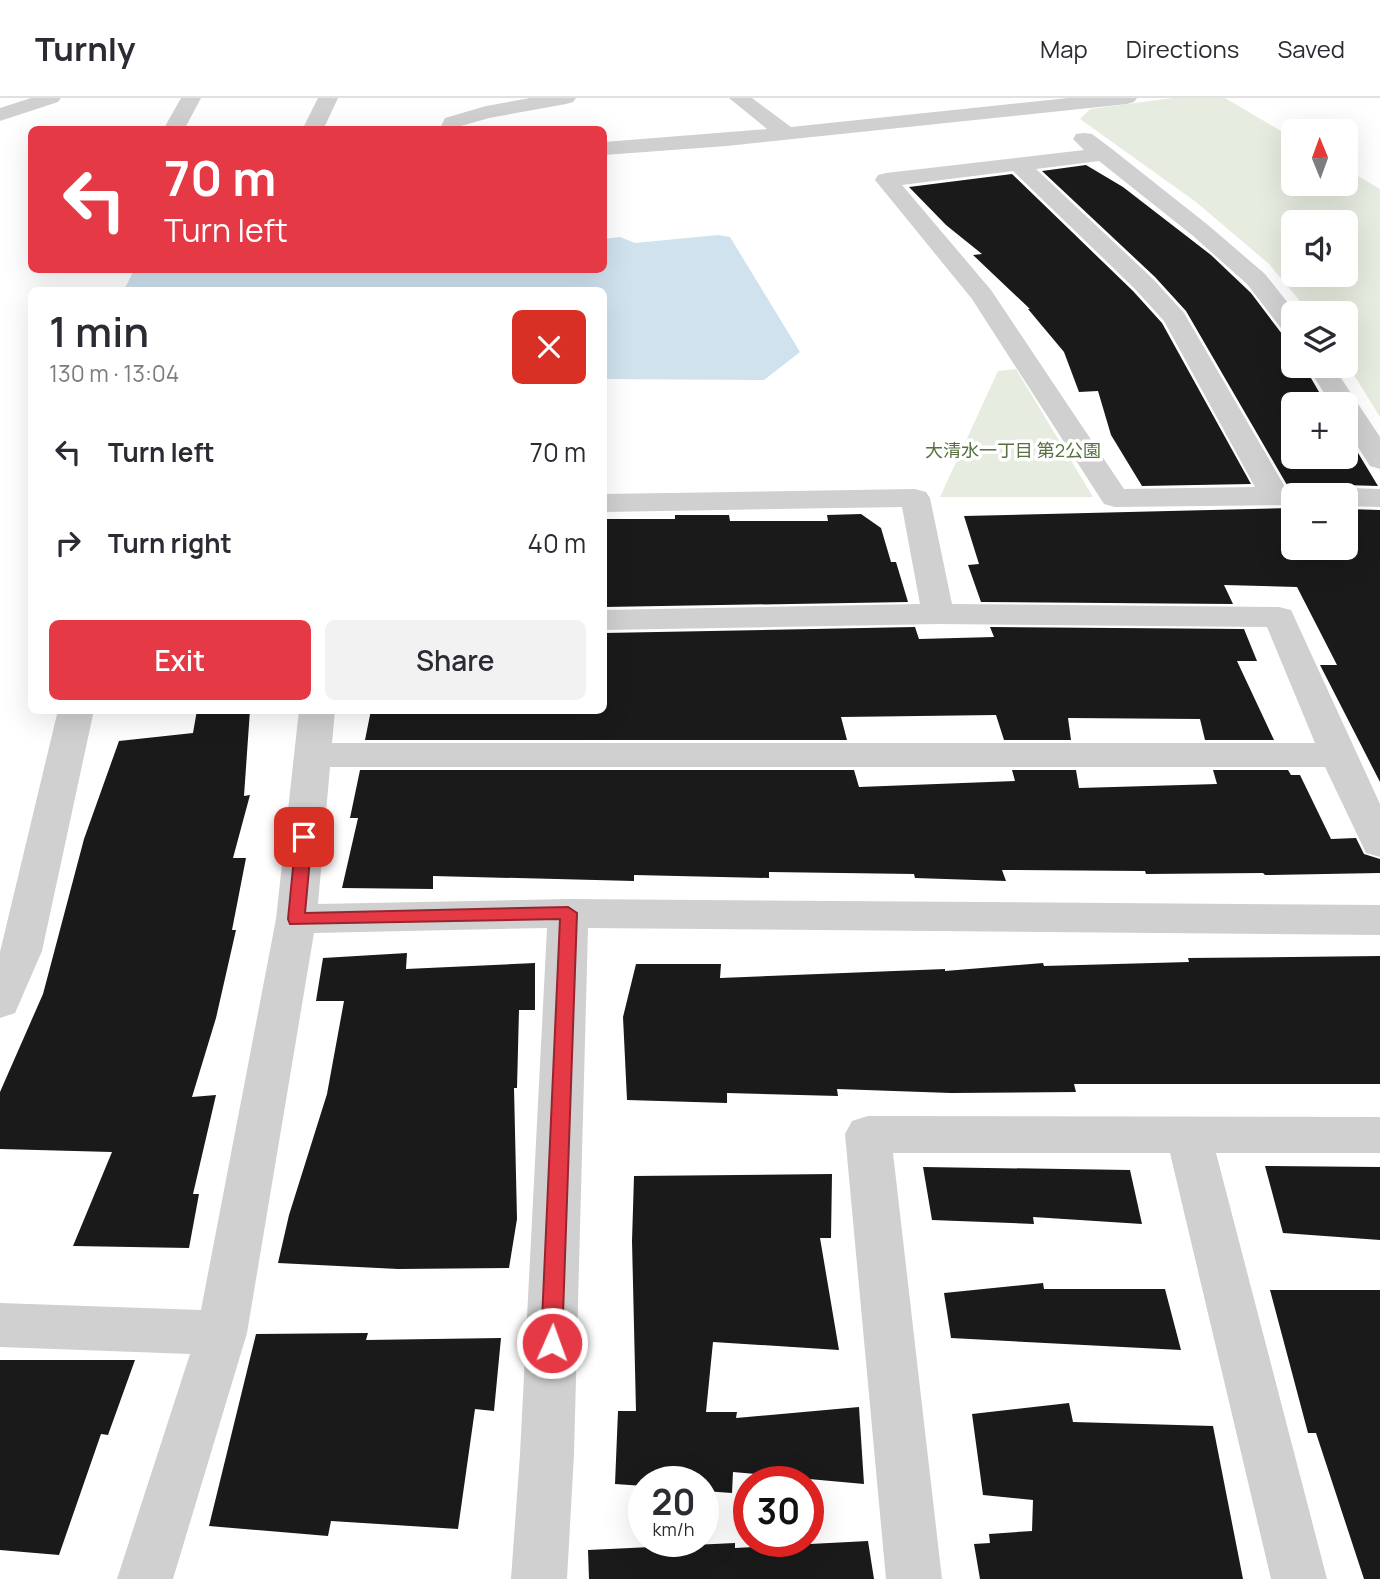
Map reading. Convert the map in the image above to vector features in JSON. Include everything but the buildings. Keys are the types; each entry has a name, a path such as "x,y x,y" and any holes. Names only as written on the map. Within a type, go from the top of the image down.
{"street":[{"path":"0,115 51,98"},
{"path":"175,126 191,98"},
{"path":"314,126 328,98"},
{"path":"450,126 452,122 486,112 566,98"},
{"path":"738,98 785,133"},
{"path":"607,149 909,121 1034,103 1127,98"},
{"path":"1034,103 1200,230 1256,279 1281,311"},
{"path":"881,104 909,121"},
{"path":"1104,154 886,180 982,295 1115,498 1281,496"},
{"path":"1018,164 1144,284 1175,318 1281,491"},
{"path":"1358,425 1380,460"},
{"path":"1358,497 1380,498"},
{"path":"607,503 915,498 938,614"},
{"path":"607,620 938,614 1279,617 1338,755 1380,844"},
{"path":"0,1002 21,951 75,714"},
{"path":"145,1579 222,1333 296,919 317,714"},
{"path":"312,755 1338,755"},
{"path":"296,919 568,913 1380,920"},
{"path":"539,1579 547,1454 568,913"},
{"path":"914,1579 868,1134 1380,1135"},
{"path":"1189,1136 1299,1579"},
{"path":"0,1325 222,1333"}],"green space":[{"path":"1173,98 1225,98 1281,131 1281,196 1358,196 1358,176 1380,189 1380,417 1356,378 1358,378 1358,301 1300,301 1288,287 1358,287 1358,210 1281,210 1281,278 1269,264 1196,202 1080,119 1090,109"},
{"name":"大清水一丁目 第2公園","path":"1016,369 1093,497 940,497 998,371"}],"water":[{"path":"718,235 730,237 800,352 764,380 607,379 607,287 126,287 132,273 607,273 607,239 620,237 635,243"}],"route":[{"path":"304,837 296,919 568,913 552,1343"}]}
